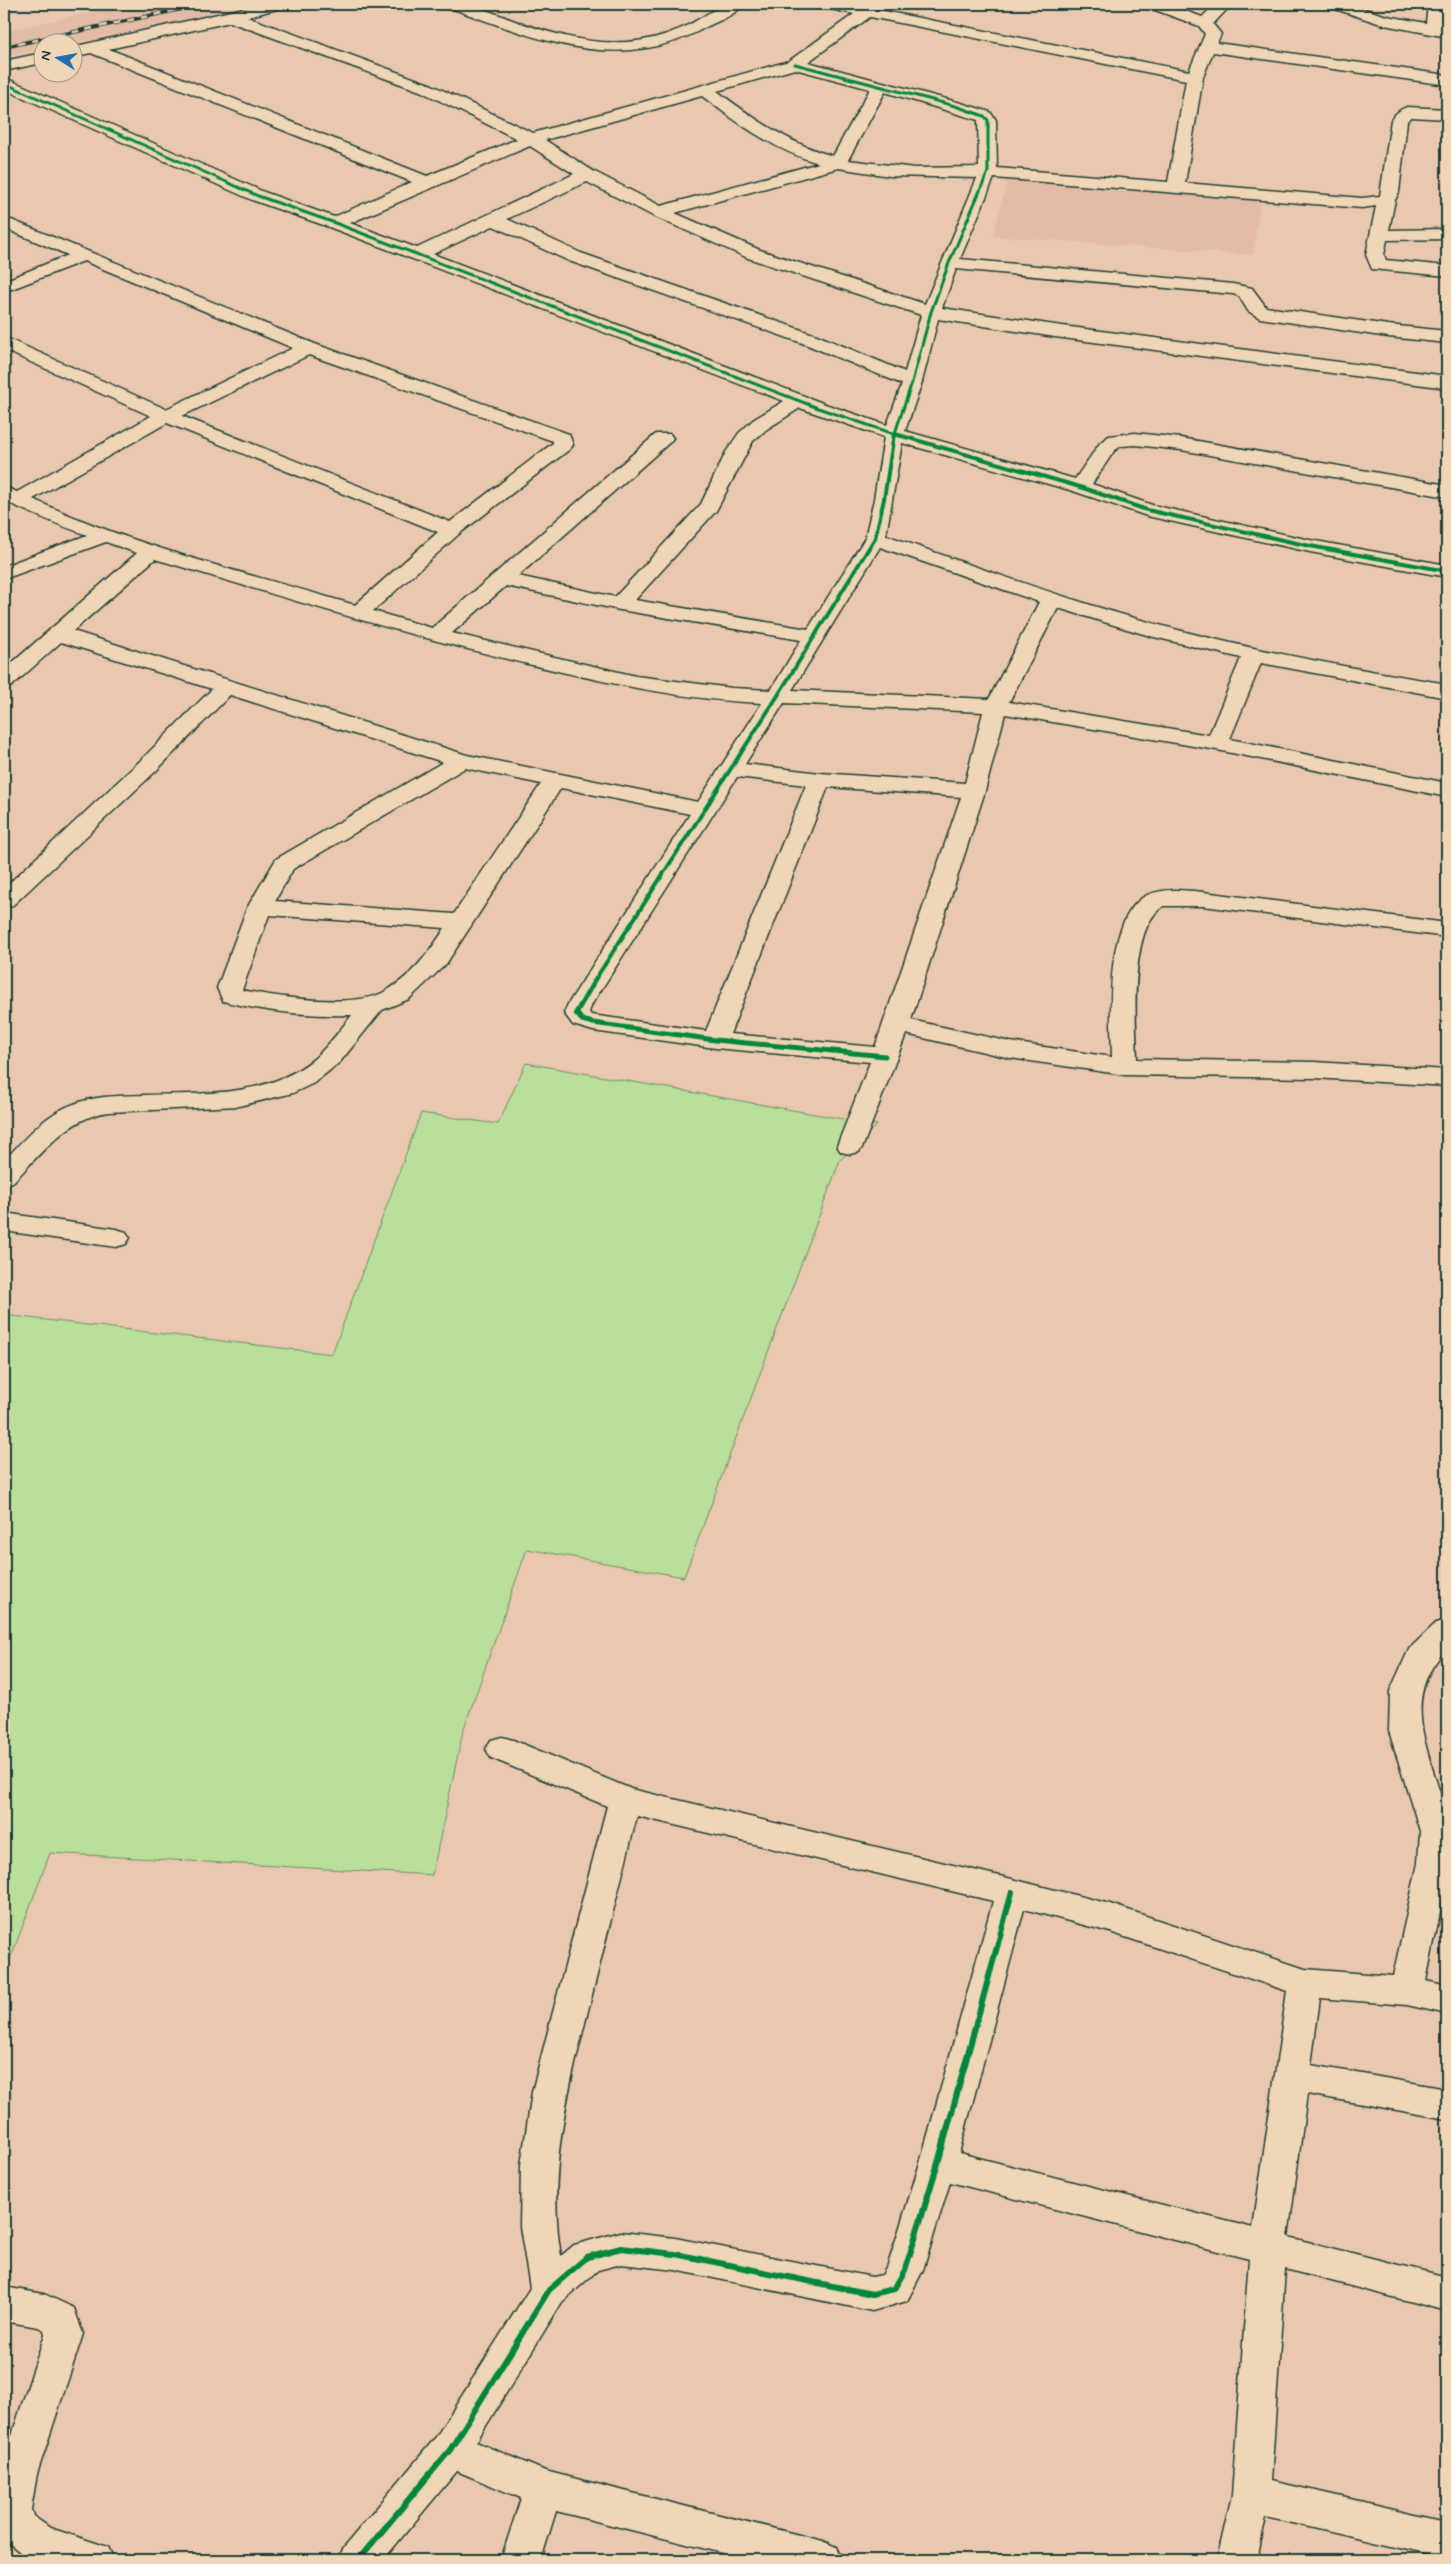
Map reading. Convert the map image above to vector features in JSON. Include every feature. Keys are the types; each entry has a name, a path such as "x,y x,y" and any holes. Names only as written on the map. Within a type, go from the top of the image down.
{"street":[{"path":"82,50 231,17 279,4"},
{"path":"454,4 568,43 598,48 627,47 685,32 736,4"},
{"path":"826,4 1195,77"},
{"path":"1152,4 1205,23 1213,34 1210,46 1195,77 1176,186"},
{"path":"1205,23 1224,4"},
{"path":"1334,4 1384,20 1440,31 1436,4"},
{"path":"484,14 502,7"},
{"path":"336,223 427,182 531,139 706,91 795,64 866,13"},
{"path":"231,17 426,88 531,139 587,175 659,212 754,254 931,312 1055,331 1447,382"},
{"path":"1210,46 1447,80"},
{"path":"93,48 427,182"},
{"path":"4,66 32,60"},
{"path":"795,64 984,116 988,120 988,172 949,263 931,312 912,382 894,434 884,499 875,538 777,697 729,769 576,1013 582,1020 593,1023 715,1040 885,1056"},
{"path":"4,84 258,196 336,223 894,434 1080,486 1146,510 1229,529 1447,571"},
{"path":"659,212 838,163 880,86"},
{"path":"706,91 736,113 796,149 838,163 908,172 948,174 988,172 1176,186 1362,203 1386,200"},
{"path":"1447,114 1407,112 1399,120 1390,192 1386,200 1375,255 1378,265 1447,271"},
{"path":"417,255 495,220 587,175"},
{"path":"495,220 575,257 812,340 912,382"},
{"path":"4,222 308,348 562,438 562,445 550,456 452,530 358,613"},
{"path":"1378,235 1447,234"},
{"path":"4,287 84,254"},
{"path":"949,263 1233,289 1246,292 1254,307 1260,312 1388,331 1447,337"},
{"path":"4,344 166,416 452,530"},
{"path":"11,497 166,416 308,348"},
{"path":"620,604 709,507 721,489 730,461 741,443 759,426 800,400"},
{"path":"436,636 500,578 663,438"},
{"path":"1080,486 1107,447 1116,440 1135,439 1181,444 1447,490"},
{"path":"11,497 151,551 358,613 436,636 636,683 689,691 777,697 912,701 996,706 1217,743 1447,790"},
{"path":"4,573 106,535"},
{"path":"875,538 1051,600 1253,655 1447,691"},
{"path":"4,681 56,633 151,551"},
{"path":"500,578 620,604 813,636"},
{"path":"850,1146 897,1024 974,791 996,706 1051,600"},
{"path":"56,633 462,761 704,810"},
{"path":"1217,743 1253,655"},
{"path":"4,901 149,765 228,686"},
{"path":"462,761 284,864 275,877 229,988 232,996 320,1006 373,1006 400,994 419,979 437,959 555,780"},
{"path":"729,769 820,780 974,791"},
{"path":"715,1040 820,780"},
{"path":"1125,1067 1125,965 1138,915 1151,903 1173,898 1203,899 1447,930"},
{"path":"262,907 462,922"},
{"path":"4,1176 57,1123 76,1112 102,1106 246,1098 276,1091 301,1080 323,1064 373,1006"},
{"path":"897,1024 1010,1050 1125,1067 1314,1070 1447,1078"},
{"path":"4,1222 116,1238"},
{"path":"1406,1992 1434,1863 1436,1831 1405,1731 1406,1691 1420,1657 1447,1631"},
{"path":"502,1749 625,1800 1012,1892 1110,1918 1305,1983 1406,1992 1447,2000"},
{"path":"549,2290 538,2228 539,2165 550,2092 625,1800"},
{"path":"358,2560 450,2450 549,2290 586,2257 621,2248 675,2254 872,2294 894,2289 905,2270 938,2163 1012,1892"},
{"path":"1237,2560 1251,2495 1268,2249 1305,1983"},
{"path":"1291,2076 1447,2104"},
{"path":"938,2163 1447,2294"},
{"path":"4,2304 44,2311 61,2320 64,2334 18,2474 11,2509 19,2529 40,2544 94,2560"},
{"path":"450,2450 543,2489 823,2560"},
{"path":"521,2560 543,2489"},
{"path":"1251,2495 1447,2540"}],"shaded area":[{"path":"130,4 253,4 226,12 82,41 82,32 32,32 32,51 4,57 4,31"},
{"path":"1008,178 1261,197 1253,255 993,236"}],"green space":[{"path":"526,1063 877,1125 840,1160 684,1577 527,1549 463,1731 432,1875 50,1853 4,1976 4,1315 332,1354 421,1113 498,1124"}],"railway":[{"path":"4,47 205,4"}],"cycle path":[{"path":"795,64 955,106 984,116 988,120 988,172 949,263 931,312 912,382 894,434 884,499 875,538 777,697 576,1013 582,1020 593,1023 715,1040 885,1056"},
{"path":"4,83 258,196 335,223 818,408 894,434 1080,487 1147,510 1310,546 1447,571"},
{"path":"358,2560 450,2450 549,2290 587,2257 621,2248 675,2254 872,2294 894,2289 905,2270 938,2163 1012,1892"}]}
